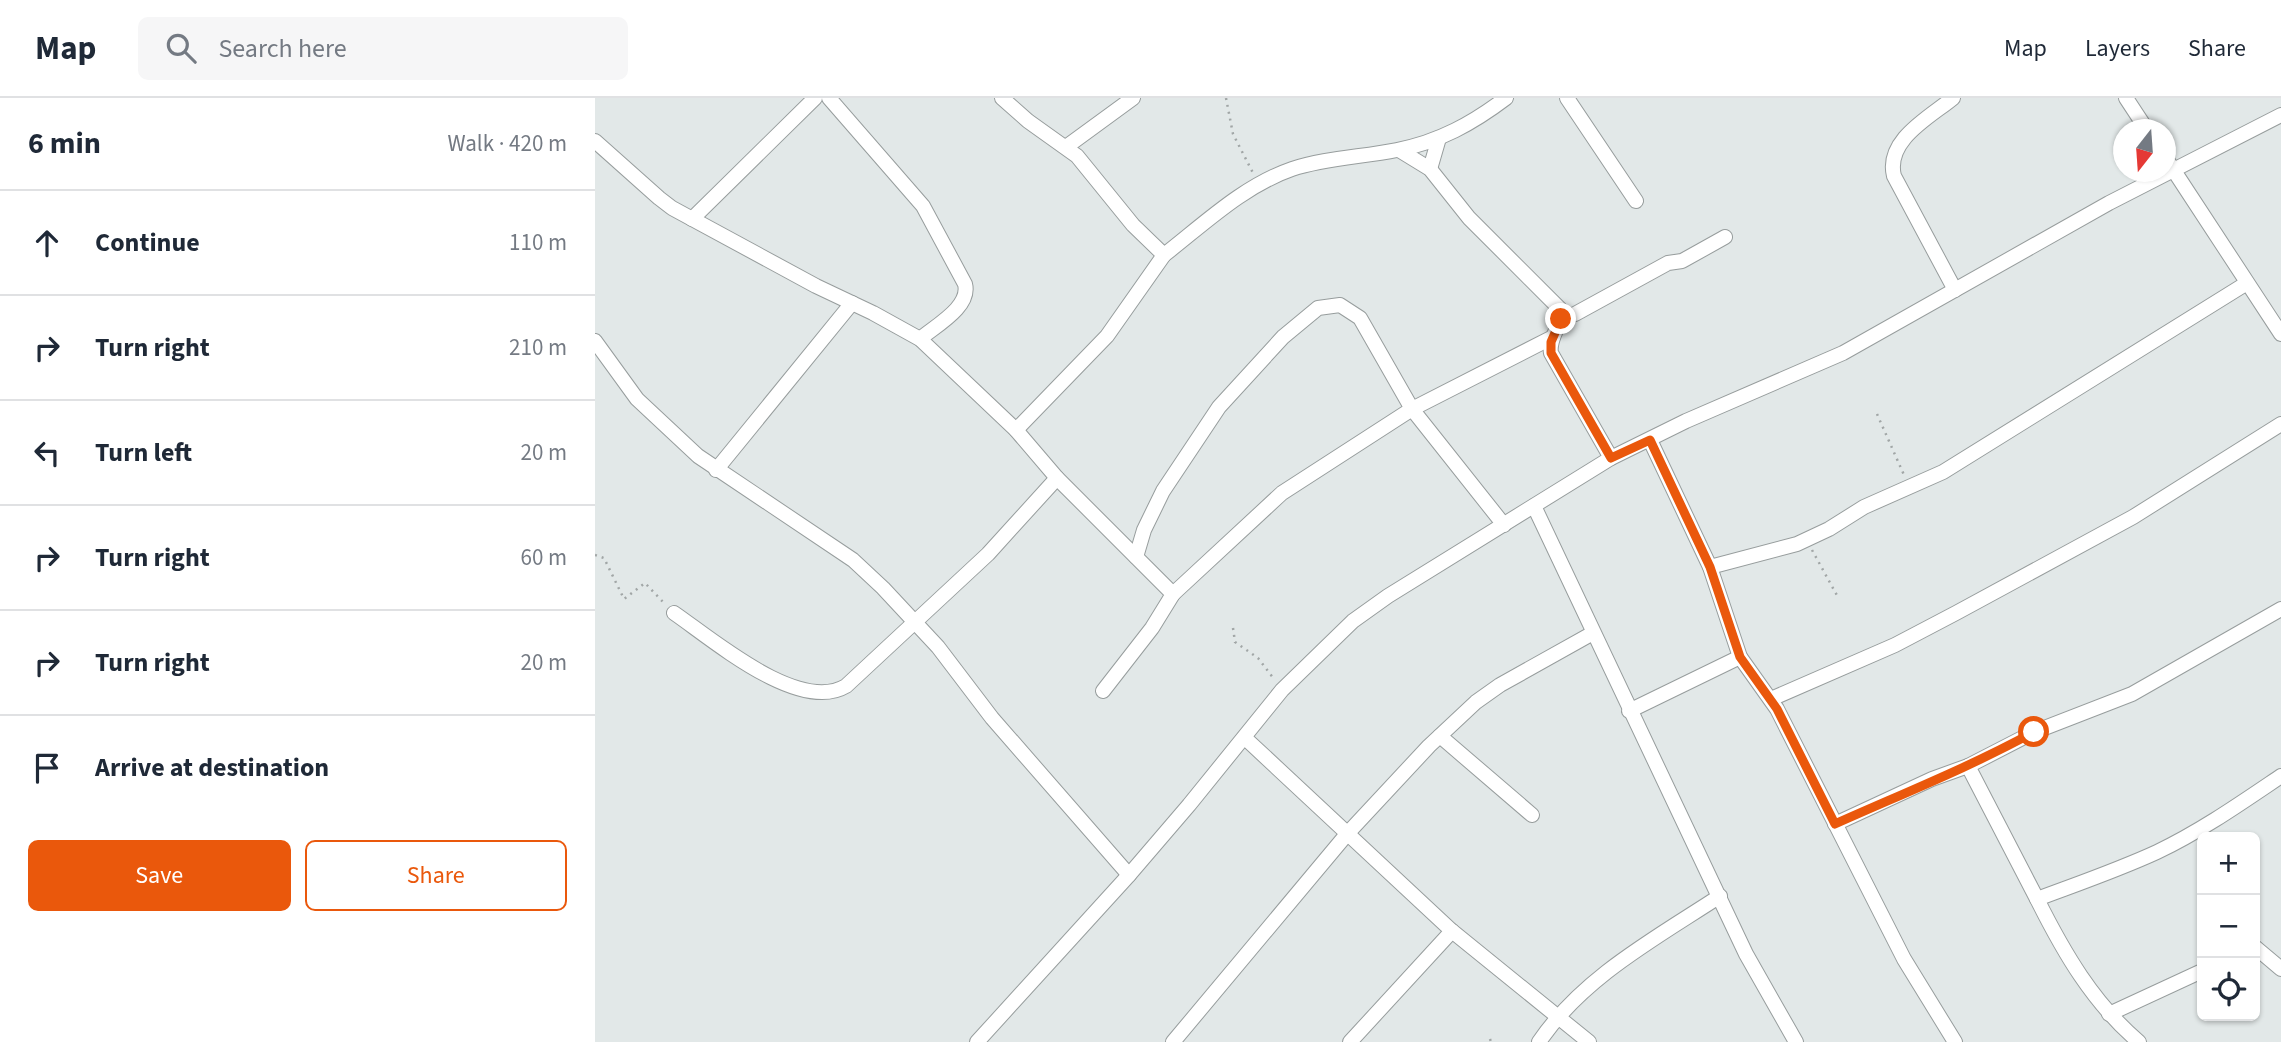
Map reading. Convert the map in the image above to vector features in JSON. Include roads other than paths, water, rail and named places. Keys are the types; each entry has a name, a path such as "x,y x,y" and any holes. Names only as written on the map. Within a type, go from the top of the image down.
{"street":[{"path":"692,219 815,98"},
{"path":"829,98 923,206 965,284 967,292 963,301 919,339"},
{"path":"1066,147 1133,98"},
{"path":"1016,430 1107,336 1164,255 1243,194 1289,170 1310,164 1399,150 1439,138 1477,120 1506,98"},
{"path":"1567,98 1636,201"},
{"path":"1953,98 1903,139 1895,153 1892,167 1894,176 1955,290"},
{"path":"2126,98 2140,119"},
{"path":"1011,101 1043,132 1066,147 1089,169 1133,225 1164,255"},
{"path":"2176,160 2281,115"},
{"path":"1430,169 1439,138"},
{"path":"595,141 659,198 692,219 919,339 1016,430 1057,478 1173,594"},
{"path":"1399,150 1430,169 1469,218 1560,309 1561,319 1553,337 1551,353 1611,458"},
{"path":"2176,172 2281,334"},
{"path":"977,1042 1129,875 1282,691 1353,621 1388,596 1611,458 1686,421 1832,359 2109,203 2141,182"},
{"path":"1561,319 1668,263 1682,261 1725,237"},
{"path":"1710,567 1807,540 1854,512 1943,472 2247,283"},
{"path":"716,470 852,303"},
{"path":"1136,557 1144,530 1163,491 1219,407 1300,320 1318,309 1340,305 1360,318 1412,409 1504,525"},
{"path":"1103,691 1152,628 1173,594 1282,493 1412,409 1553,337"},
{"path":"595,341 637,399 716,470 853,560 948,659 992,718 1129,875"},
{"path":"1771,699 1895,645 1956,613 2133,517 2281,424"},
{"path":"1650,440 1710,567 1740,657 1771,699 1904,959 1955,1042"},
{"path":"674,613 773,679 817,694 832,693 846,687 988,554 1057,478"},
{"path":"1534,506 1746,954 1796,1042"},
{"path":"1835,824 1932,779 1968,766 2034,732 2112,702 2159,680 2281,609"},
{"path":"1173,1042 1347,834 1440,736 1476,702 1500,685 1593,633"},
{"path":"1629,711 1740,657"},
{"path":"1440,736 1532,815"},
{"path":"1245,738 1452,931 1589,1042"},
{"path":"1968,766 2054,936 2081,978 2109,1014 2139,1042"},
{"path":"2037,899 2158,851 2201,828 2281,776"},
{"path":"1539,1042 1556,1017 1602,975 1720,896"},
{"path":"1350,1042 1452,931"},
{"path":"2260,951 2281,969"},
{"path":"2109,1014 2197,973"}]}
